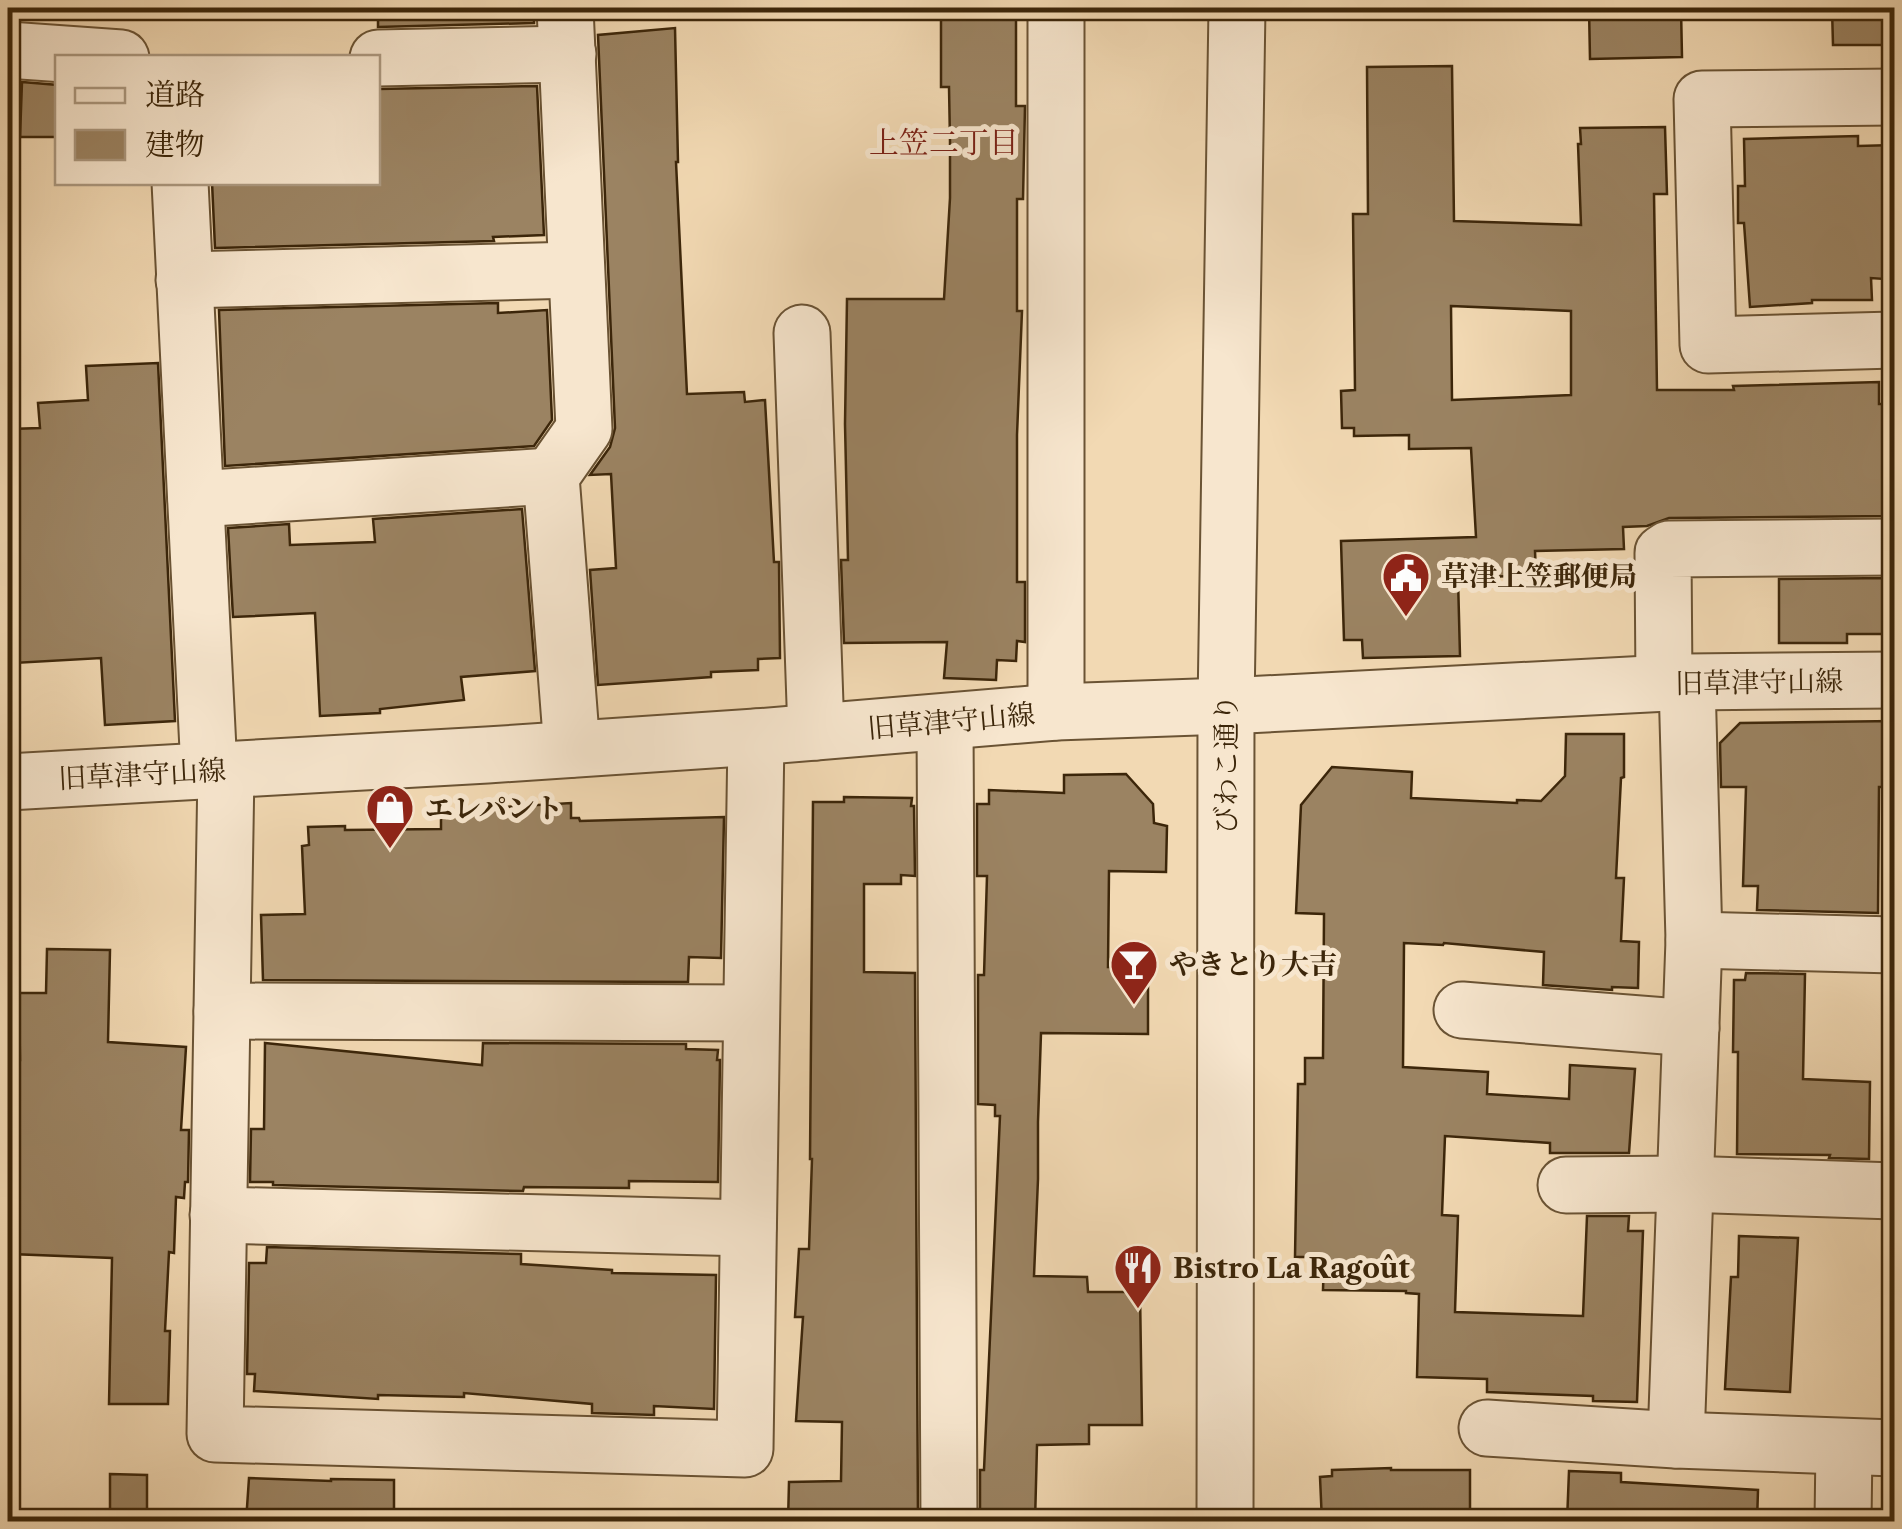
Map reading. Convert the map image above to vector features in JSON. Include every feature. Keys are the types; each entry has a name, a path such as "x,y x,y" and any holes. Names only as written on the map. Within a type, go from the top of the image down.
{"street":[{"path":"1056,8 1056,712"},
{"name":"びわこ通り","path":"1225,1522 1226,706 1237,8"},
{"path":"380,58 566,31 584,429 551,476 572,749"},
{"path":"8,50 79,55"},
{"path":"1894,97 1702,99 1708,345 1894,340"},
{"path":"180,185 196,499 218,770 222,1011 214,1434 745,1450 756,737"},
{"path":"184,280 576,270"},
{"path":"802,333 816,732"},
{"path":"196,499 551,476"},
{"path":"1676,1440 1694,940 1663,553 1669,549 1894,547"},
{"name":"旧草津守山線","path":"8,782 756,737 1056,712 1676,682 1894,680"},
{"path":"945,722 948,1522"},
{"path":"1694,940 1894,945"},
{"path":"1462,1010 1691,1028"},
{"path":"222,1011 751,1013"},
{"path":"1566,1185 1685,1184 1894,1191"},
{"path":"218,1216 748,1228"},
{"path":"1487,1428 1869,1447 1843,1522"}],"building":[{"path":"378,8 534,8 534,23 378,27"},
{"path":"941,8 1007,8 1007,19 1016,19 1016,106 1025,106 1023,199 1017,199 1017,311 1022,311 1017,582 1025,582 1025,642 1017,641 1016,661 997,660 996,680 944,678 947,642 844,643 841,560 848,560 847,299 944,299 950,141 949,87 941,87"},
{"path":"1589,8 1681,8 1682,57 1590,59"},
{"path":"1832,8 1883,8 1885,45 1833,45"},
{"path":"675,28 676,162 687,394 744,392 745,402 765,400 774,562 779,562 780,658 758,659 758,670 711,672 711,677 598,685 590,570 616,568 611,474 590,475 610,447 615,428 598,35"},
{"path":"1452,66 1454,221 1581,225 1580,128 1665,127 1667,194 1654,194 1657,390 1879,382 1879,404 1894,404 1894,516 1669,518 1647,526 1623,527 1624,549 1535,551 1536,575 1458,578 1460,656 1363,658 1362,640 1344,640 1341,541 1476,537 1471,448 1409,449 1409,435 1354,436 1354,428 1342,428 1341,391 1355,390 1353,214 1368,214 1367,67","holes":["1451,306 1571,311 1571,395 1452,400"]},
{"path":"22,82 55,85 55,137 20,137"},
{"path":"537,86 544,235 493,237 494,241 215,248 212,185 380,185 380,89"},
{"path":"1858,136 1858,146 1894,145 1894,215 1884,215 1884,279 1871,278 1872,300 1812,300 1750,307 1744,223 1738,223 1738,186 1745,186 1744,139"},
{"path":"498,303 498,313 547,310 552,420 534,446 225,466 219,310"},
{"path":"158,363 175,721 105,725 101,658 14,663 10,594 18,593 10,429 40,428 38,403 88,400 86,366"},
{"path":"522,509 535,671 461,677 464,700 380,709 380,713 320,716 315,613 233,617 228,528 289,524 290,545 375,542 373,519"},
{"path":"1894,578 1894,634 1847,634 1847,643 1779,643 1779,579"},
{"path":"1894,721 1894,787 1879,787 1878,913 1757,910 1758,886 1743,886 1746,787 1721,787 1720,743 1740,723"},
{"path":"1566,734 1624,734 1616,878 1624,878 1621,941 1639,942 1638,988 1543,985 1544,952 1404,943 1403,1067 1488,1072 1487,1094 1569,1099 1570,1065 1635,1069 1629,1153 1550,1153 1550,1143 1445,1136 1442,1215 1458,1216 1455,1312 1583,1316 1587,1216 1629,1216 1628,1231 1643,1231 1637,1402 1593,1401 1593,1396 1487,1392 1487,1379 1417,1377 1419,1294 1323,1290 1324,1257 1295,1257 1298,1084 1305,1084 1305,1058 1323,1058 1324,914 1296,913 1301,805 1332,767 1412,772 1411,798 1541,801 1565,776"},
{"path":"1126,774 1153,804 1154,823 1167,826 1166,872 1109,871 1108,967 1148,968 1148,1034 1041,1033 1034,1276 1087,1277 1088,1292 1140,1292 1142,1425 1089,1425 1089,1444 1037,1445 1035,1522 980,1522 1000,1116 995,1116 995,1105 978,1104 978,975 984,975 987,876 977,876 977,804 989,804 989,790 1064,793 1064,775"},
{"path":"844,797 912,798 914,806 915,876 901,875 901,884 864,884 864,972 915,973 918,1522 788,1522 789,1482 841,1481 842,1422 796,1421 803,1317 795,1317 799,1249 809,1249 813,802 844,802"},
{"path":"571,803 571,818 580,821 724,817 721,958 689,957 688,982 263,980 261,915 305,914 302,846 309,845 308,827 441,829 441,812 485,812 485,808"},
{"path":"47,949 110,950 108,1042 186,1047 181,1130 189,1130 188,1182 184,1198 176,1197 174,1253 169,1252 165,1331 170,1331 168,1404 109,1404 112,1258 11,1254 8,1060 20,1060 19,993 46,993"},
{"path":"1746,973 1805,974 1803,1079 1870,1082 1869,1159 1737,1154 1734,980 1745,980"},
{"path":"265,1043 482,1065 483,1043 686,1044 686,1049 718,1050 718,1182 629,1181 629,1188 524,1187 523,1191 250,1182 251,1129 264,1129"},
{"path":"1739,1236 1798,1238 1790,1392 1725,1389 1731,1277 1738,1277"},
{"path":"267,1247 521,1254 521,1264 612,1273 716,1275 714,1409 654,1406 654,1415 592,1413 592,1404 464,1393 464,1397 378,1395 378,1399 254,1391 255,1374 247,1374 249,1263 266,1263"},
{"path":"1332,1470 1470,1470 1470,1522 1322,1522 1320,1477 1332,1476"},
{"path":"1569,1471 1621,1473 1621,1482 1758,1490 1757,1522 1567,1522"},
{"path":"110,1474 147,1475 147,1516 110,1515"},
{"path":"249,1478 394,1480 394,1522 246,1522"}],"place":[{"name":"草津上笠郵便局","path":"1406,618"},
{"name":"エレパント","path":"390,850"},
{"name":"やきとり大吉","path":"1134,1006"},
{"name":"Bistro La Ragoût","path":"1138,1310"}],"district":[{"name":"上笠二丁目","path":"944,142"}]}
